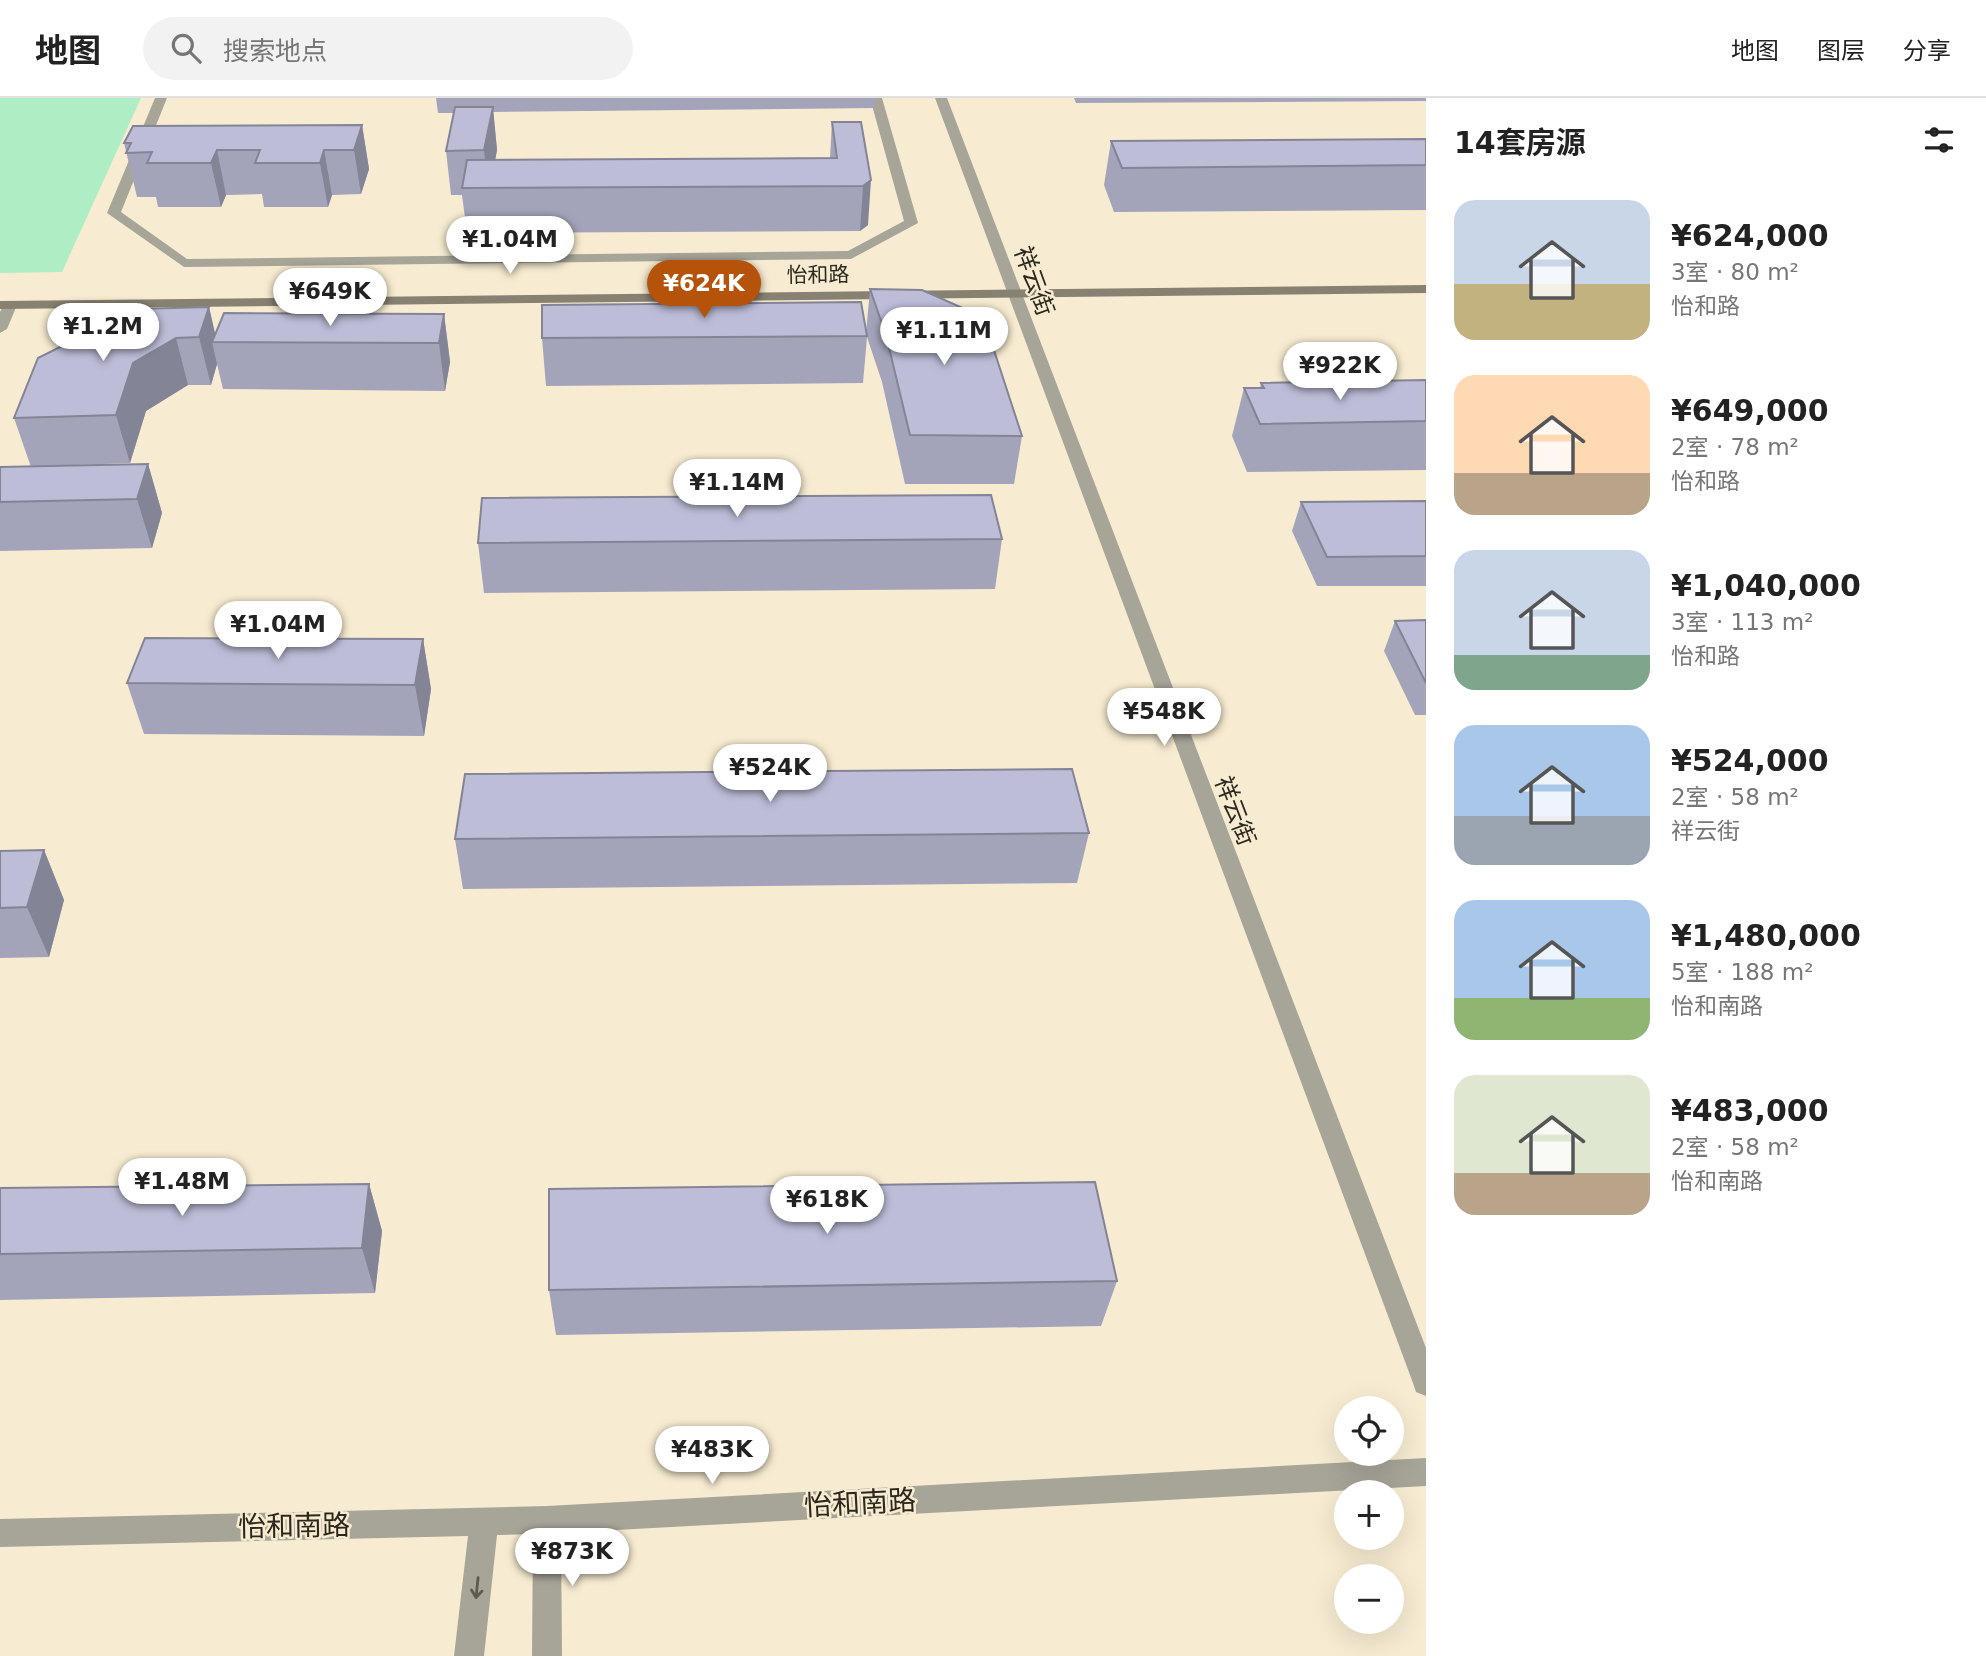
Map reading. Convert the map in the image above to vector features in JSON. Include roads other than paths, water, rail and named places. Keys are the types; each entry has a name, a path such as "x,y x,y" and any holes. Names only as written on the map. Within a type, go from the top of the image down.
{"street":[{"path":"160,98 114,213 184,263 851,256 911,223 876,98"},
{"name":"祥云街","path":"941,98 1426,1383"},
{"name":"怡和路","path":"5,305 1426,289"},
{"path":"0,329 5,305"},
{"name":"怡和南路","path":"0,1533 547,1520 1426,1472"},
{"path":"547,1520 547,1656"},
{"path":"469,1656 484,1521"}]}
